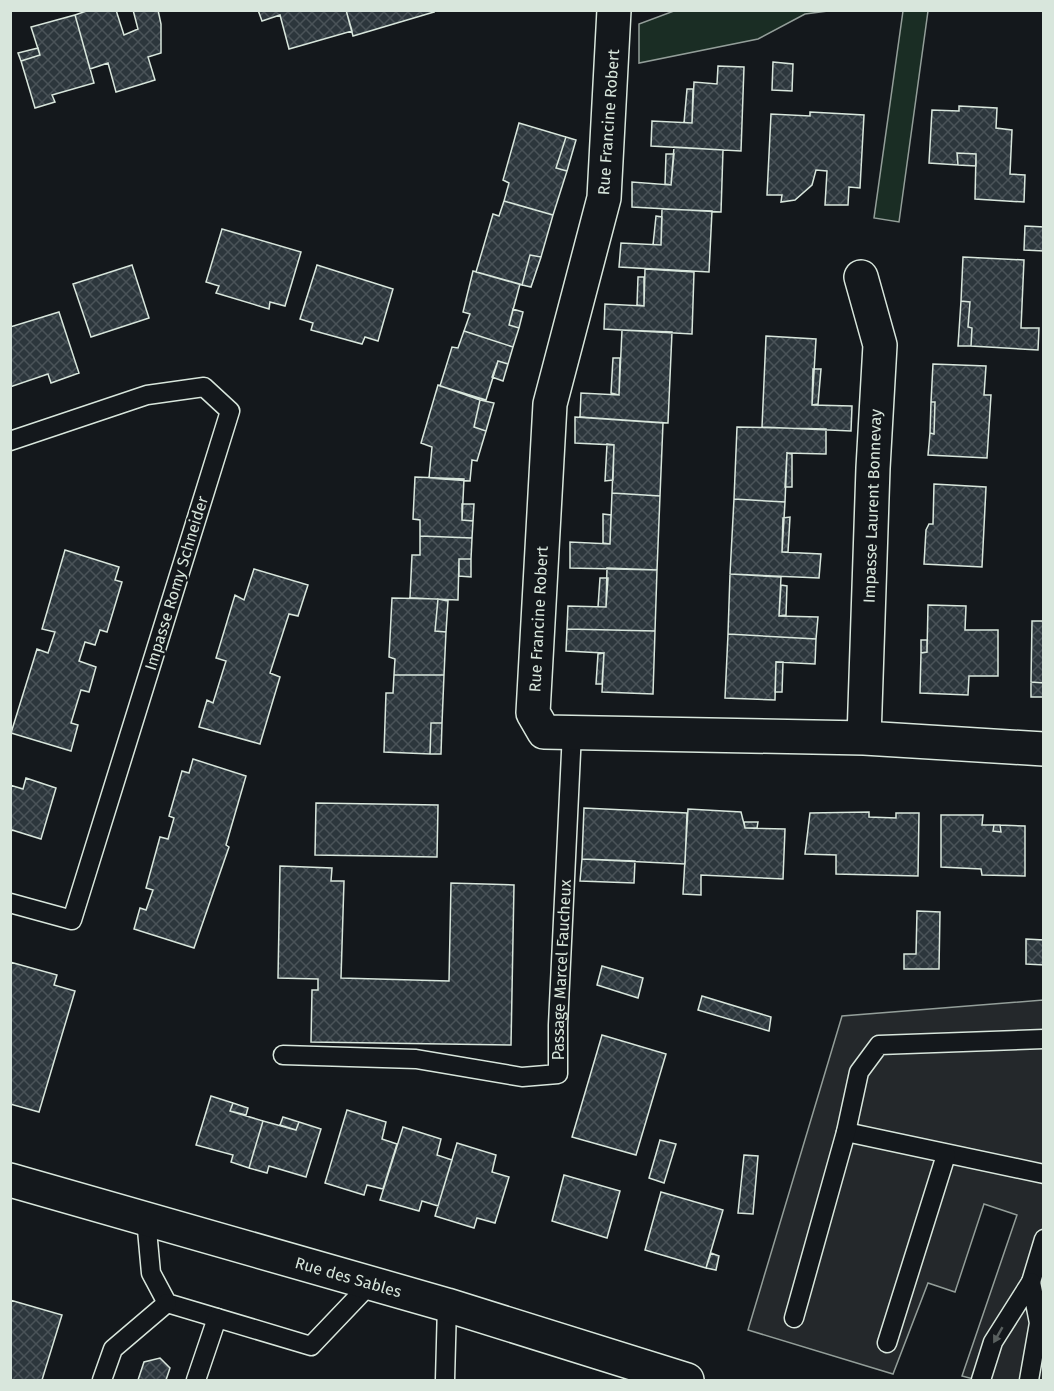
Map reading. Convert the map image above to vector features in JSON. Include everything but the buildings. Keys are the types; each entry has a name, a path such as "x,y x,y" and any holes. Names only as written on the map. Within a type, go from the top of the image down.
{"street":[{"name":"Rue Francine Robert","path":"614,10 604,198 550,404 533,713 544,732 864,738 1044,749"},
{"name":"Impasse Laurent Bonnevay","path":"861,277 880,345 873,468 864,738"},
{"name":"Rue des Sables","path":"10,1180 447,1305 687,1380"}],"lane":[{"name":"Impasse Romy Schneider","path":"10,441 147,395 204,387 230,411 72,920 10,903"},
{"name":"Passage Marcel Faucheux","path":"283,1055 416,1059 522,1077 558,1074 558,1024 573,732"},
{"path":"794,1318 846,1132 859,1072 879,1046 1044,1039"},
{"path":"846,1132 1044,1174"},
{"path":"887,1343 946,1155"},
{"path":"146,1219 151,1273 167,1302 311,1346 371,1283"},
{"path":"981,1380 993,1342 1031,1282 1044,1239"},
{"path":"1029,1380 1041,1324 1031,1282"},
{"path":"102,1380 113,1349 167,1302"},
{"path":"445,1380 447,1305"},
{"path":"1012,1311 1041,1324"},
{"path":"196,1380 217,1318"}],"green space":[{"path":"674,11 828,11 805,14 758,39 639,63 639,24"},
{"path":"903,11 928,11 899,222 874,218"}],"shaded area":[{"path":"1043,1000 1043,1380 977,1380 962,1376 1017,1215 984,1204 955,1292 928,1283 893,1374 748,1330 842,1016"}]}
